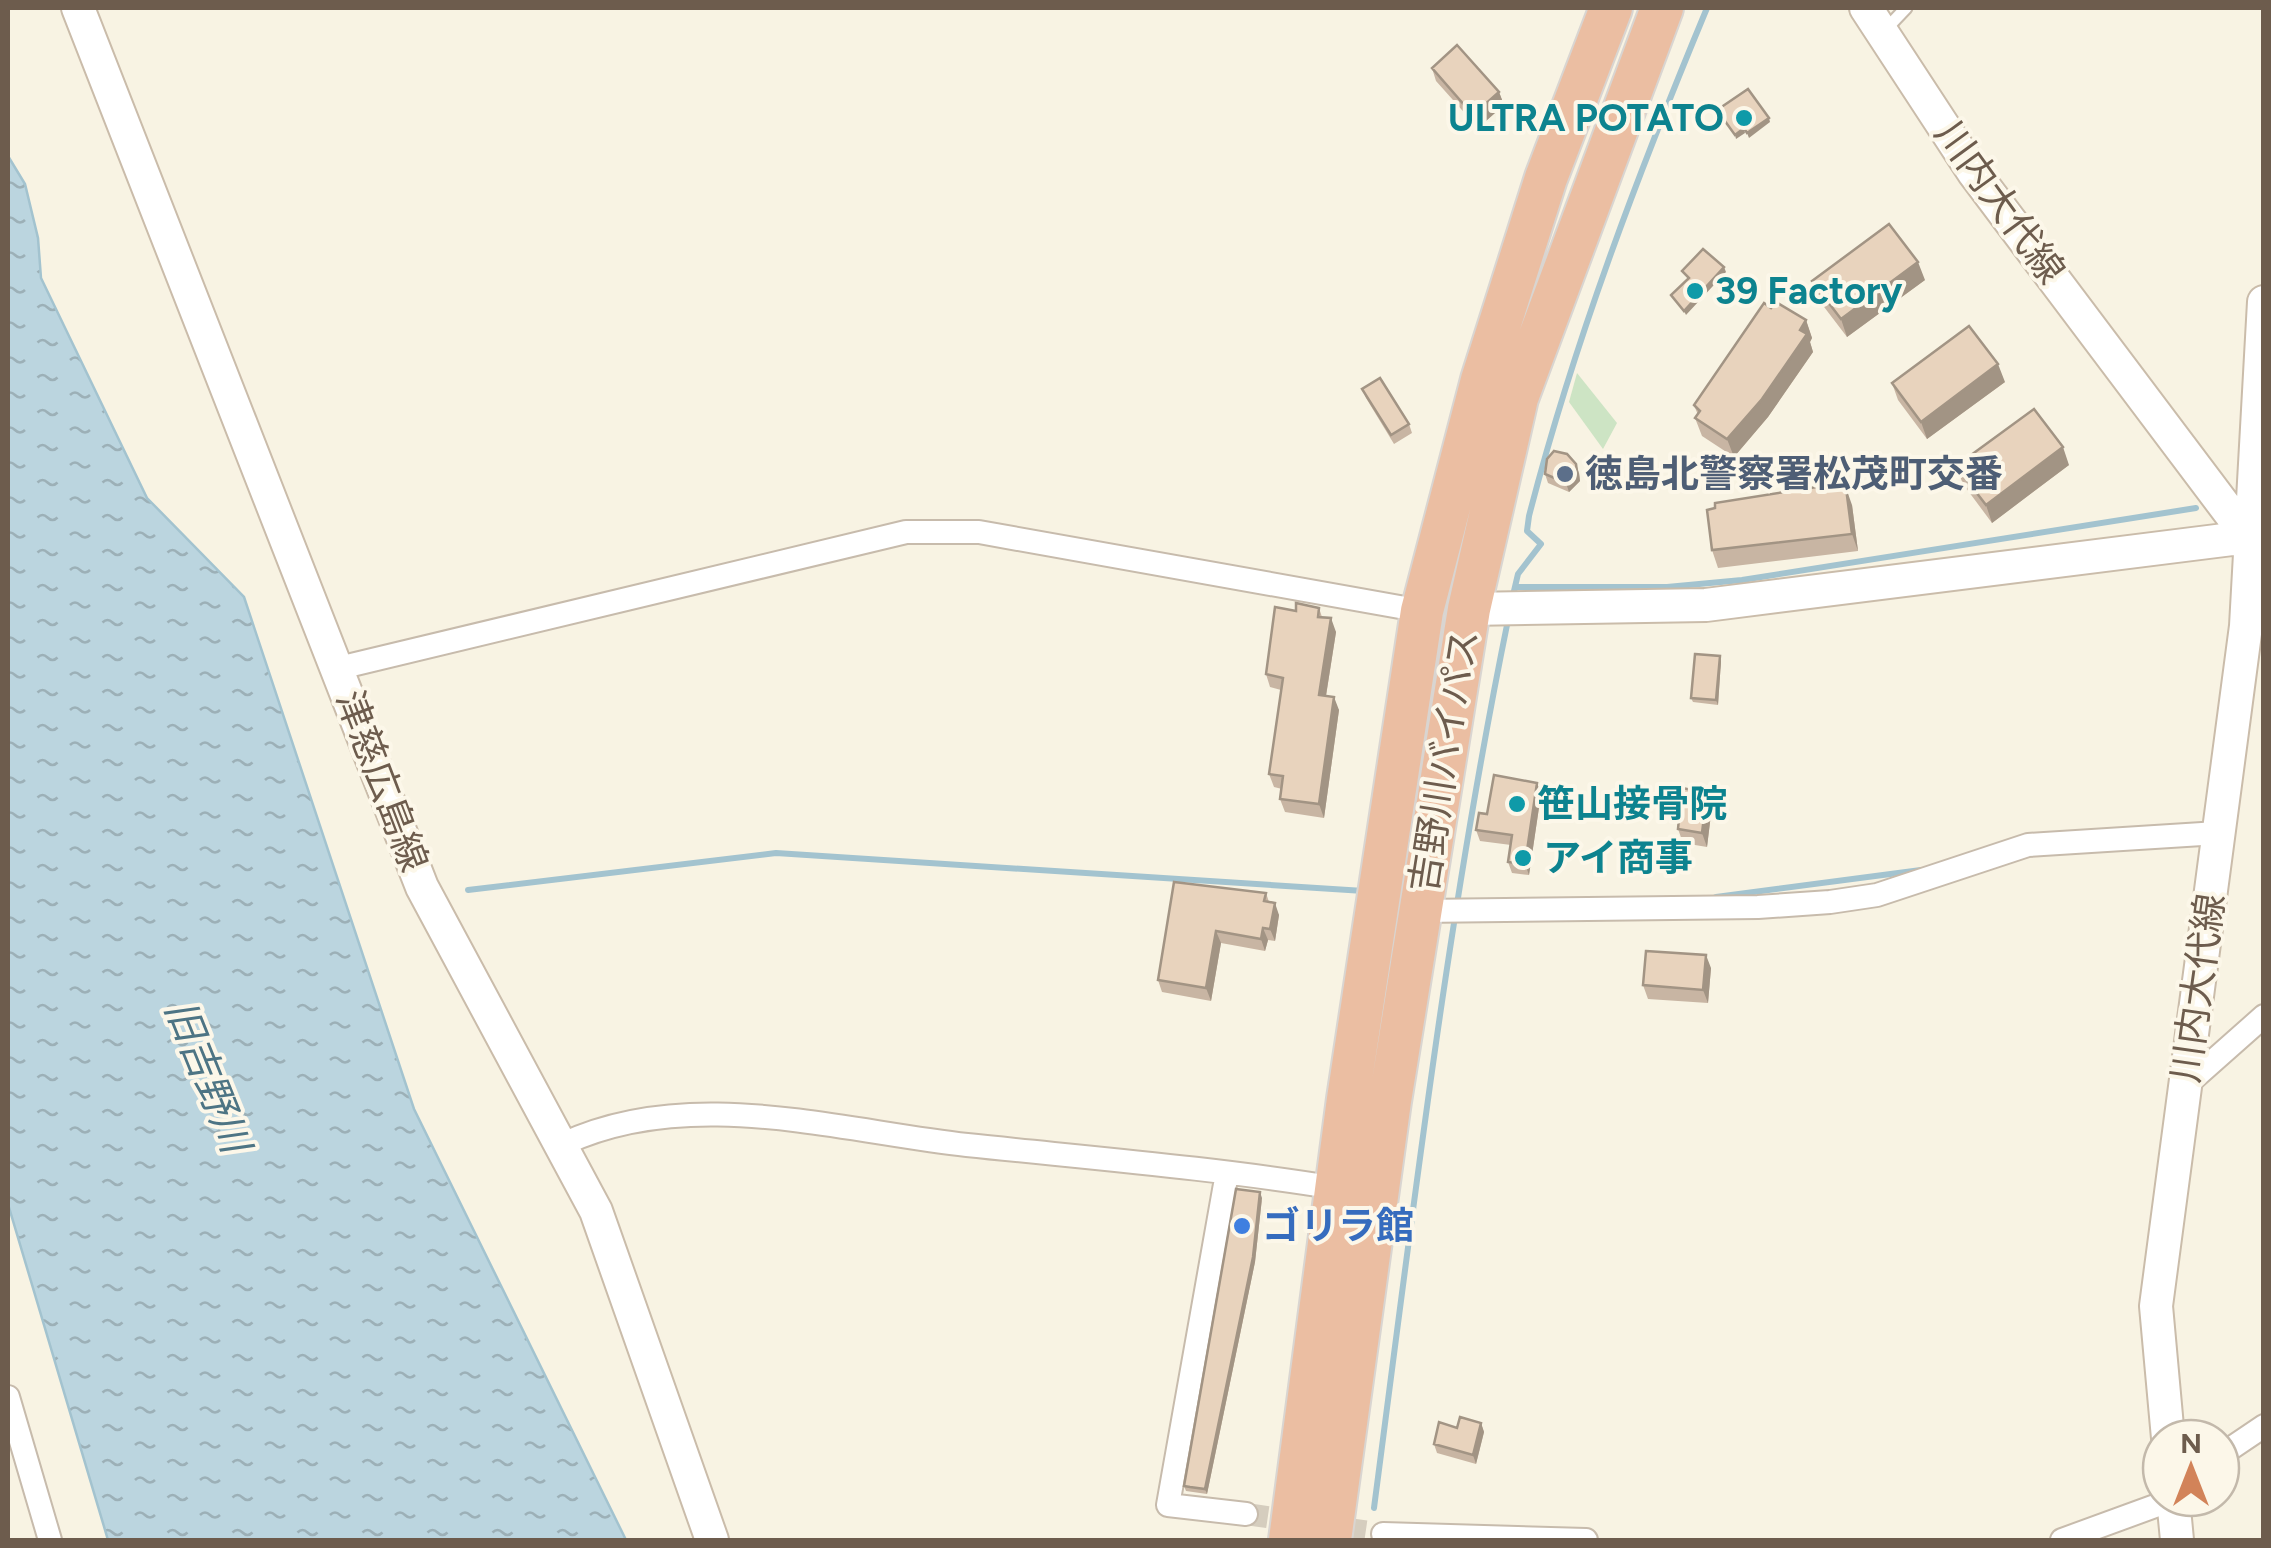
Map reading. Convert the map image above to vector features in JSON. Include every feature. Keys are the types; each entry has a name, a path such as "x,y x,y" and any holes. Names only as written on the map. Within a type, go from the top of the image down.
{"highway":[{"name":"吉野川バイパス","path":"1290,1540 1336,1188 1422,611 1511,288 1546,178 1611,8"},
{"name":"吉野川バイパス","path":"1330,1540 1420,912 1469,609 1517,398 1662,8"}],"main road":[{"name":"津慈広島線","path":"78,8 422,886 596,1211 712,1540"},
{"name":"川内大代線","path":"1874,20 1974,173 2256,536"},
{"name":"川内大代線","path":"2166,1418 2156,1306 2256,536 2264,302"},
{"path":"1469,609 1706,606 2256,536"}],"street":[{"path":"339,668 906,532 978,532 1422,611"},
{"path":"1420,912 1758,907 1830,902 1877,895 2028,845 2218,834"},
{"path":"2185,1086 2264,1016"},
{"path":"563,1144 596,1128 696,1113 1336,1188"},
{"path":"1227,1173 1168,1505 1246,1514"},
{"path":"8,1397 50,1540"},
{"path":"2241,1442 2264,1426"},
{"path":"2062,1540 2141,1512"},
{"path":"1383,1534 1586,1540"}],"lane":[{"path":"1874,20 1901,18 1906,8"}],"green space":[{"path":"1577,373 1617,423 1603,449 1569,402"}],"water":[{"name":"旧吉野川","path":"8,156 25,184 38,238 41,278 147,498 244,597 414,1109 626,1540 108,1540 8,1204"}],"building":[{"path":"1457,45 1499,92 1473,115 1432,68"},
{"name":"ULTRA POTATO","path":"1748,89 1769,118 1747,133 1744,128 1735,135 1717,110"},
{"path":"1889,224 1918,262 1841,319 1812,281"},
{"name":"39 Factory","path":"1703,249 1724,267 1684,311 1671,295 1689,278 1682,271"},
{"path":"1776,302 1806,320 1800,330 1807,334 1762,399 1727,439 1695,418 1700,411 1694,405 1764,303 1771,308"},
{"path":"1969,326 1998,364 1921,422 1892,383"},
{"path":"1380,378 1409,424 1391,435 1362,389"},
{"path":"2034,409 2063,447 1986,505 1956,466"},
{"path":"1554,451 1567,454 1576,464 1577,472 1566,483 1545,474 1547,459"},
{"path":"1836,484 1837,490 1846,488 1852,534 1712,550 1707,510 1715,508 1715,503"},
{"path":"1296,603 1319,608 1318,617 1331,618 1319,695 1334,697 1319,804 1280,799 1283,776 1269,774 1283,678 1266,674 1275,607 1296,611"},
{"path":"1695,654 1720,656 1716,700 1691,698"},
{"path":"1494,775 1537,783 1525,864 1508,862 1512,835 1476,830 1479,813 1487,814"},
{"path":"1682,788 1707,793 1702,833 1678,829"},
{"path":"1174,882 1266,893 1264,901 1275,903 1270,929 1263,928 1261,939 1216,931 1206,988 1158,980"},
{"path":"1646,951 1706,955 1703,990 1643,985"},
{"path":"1236,1189 1260,1192 1253,1257 1205,1489 1184,1486"},
{"path":"1460,1417 1481,1423 1473,1455 1434,1444 1439,1422 1457,1428"}],"waterway":[{"path":"1514,591 1518,574 1541,544 1527,531 1529,516 1587,323 1632,196 1707,8"},
{"path":"1513,598 1515,587 1667,587 1742,580 2196,508"},
{"path":"1374,1508 1450,952 1508,620"},
{"path":"468,890 776,853 1364,891"},
{"path":"1716,897 1921,870"}],"tunnel":[{"path":"1246,1514 1383,1534"}],"place":[{"name":"ULTRA POTATO","path":"1744,118"},
{"name":"39 Factory","path":"1695,291"},
{"name":"徳島北警察署松茂町交番","path":"1565,474"},
{"name":"笹山接骨院","path":"1517,804"},
{"name":"アイ商事","path":"1523,858"},
{"name":"ゴリラ館","path":"1242,1226"}]}
